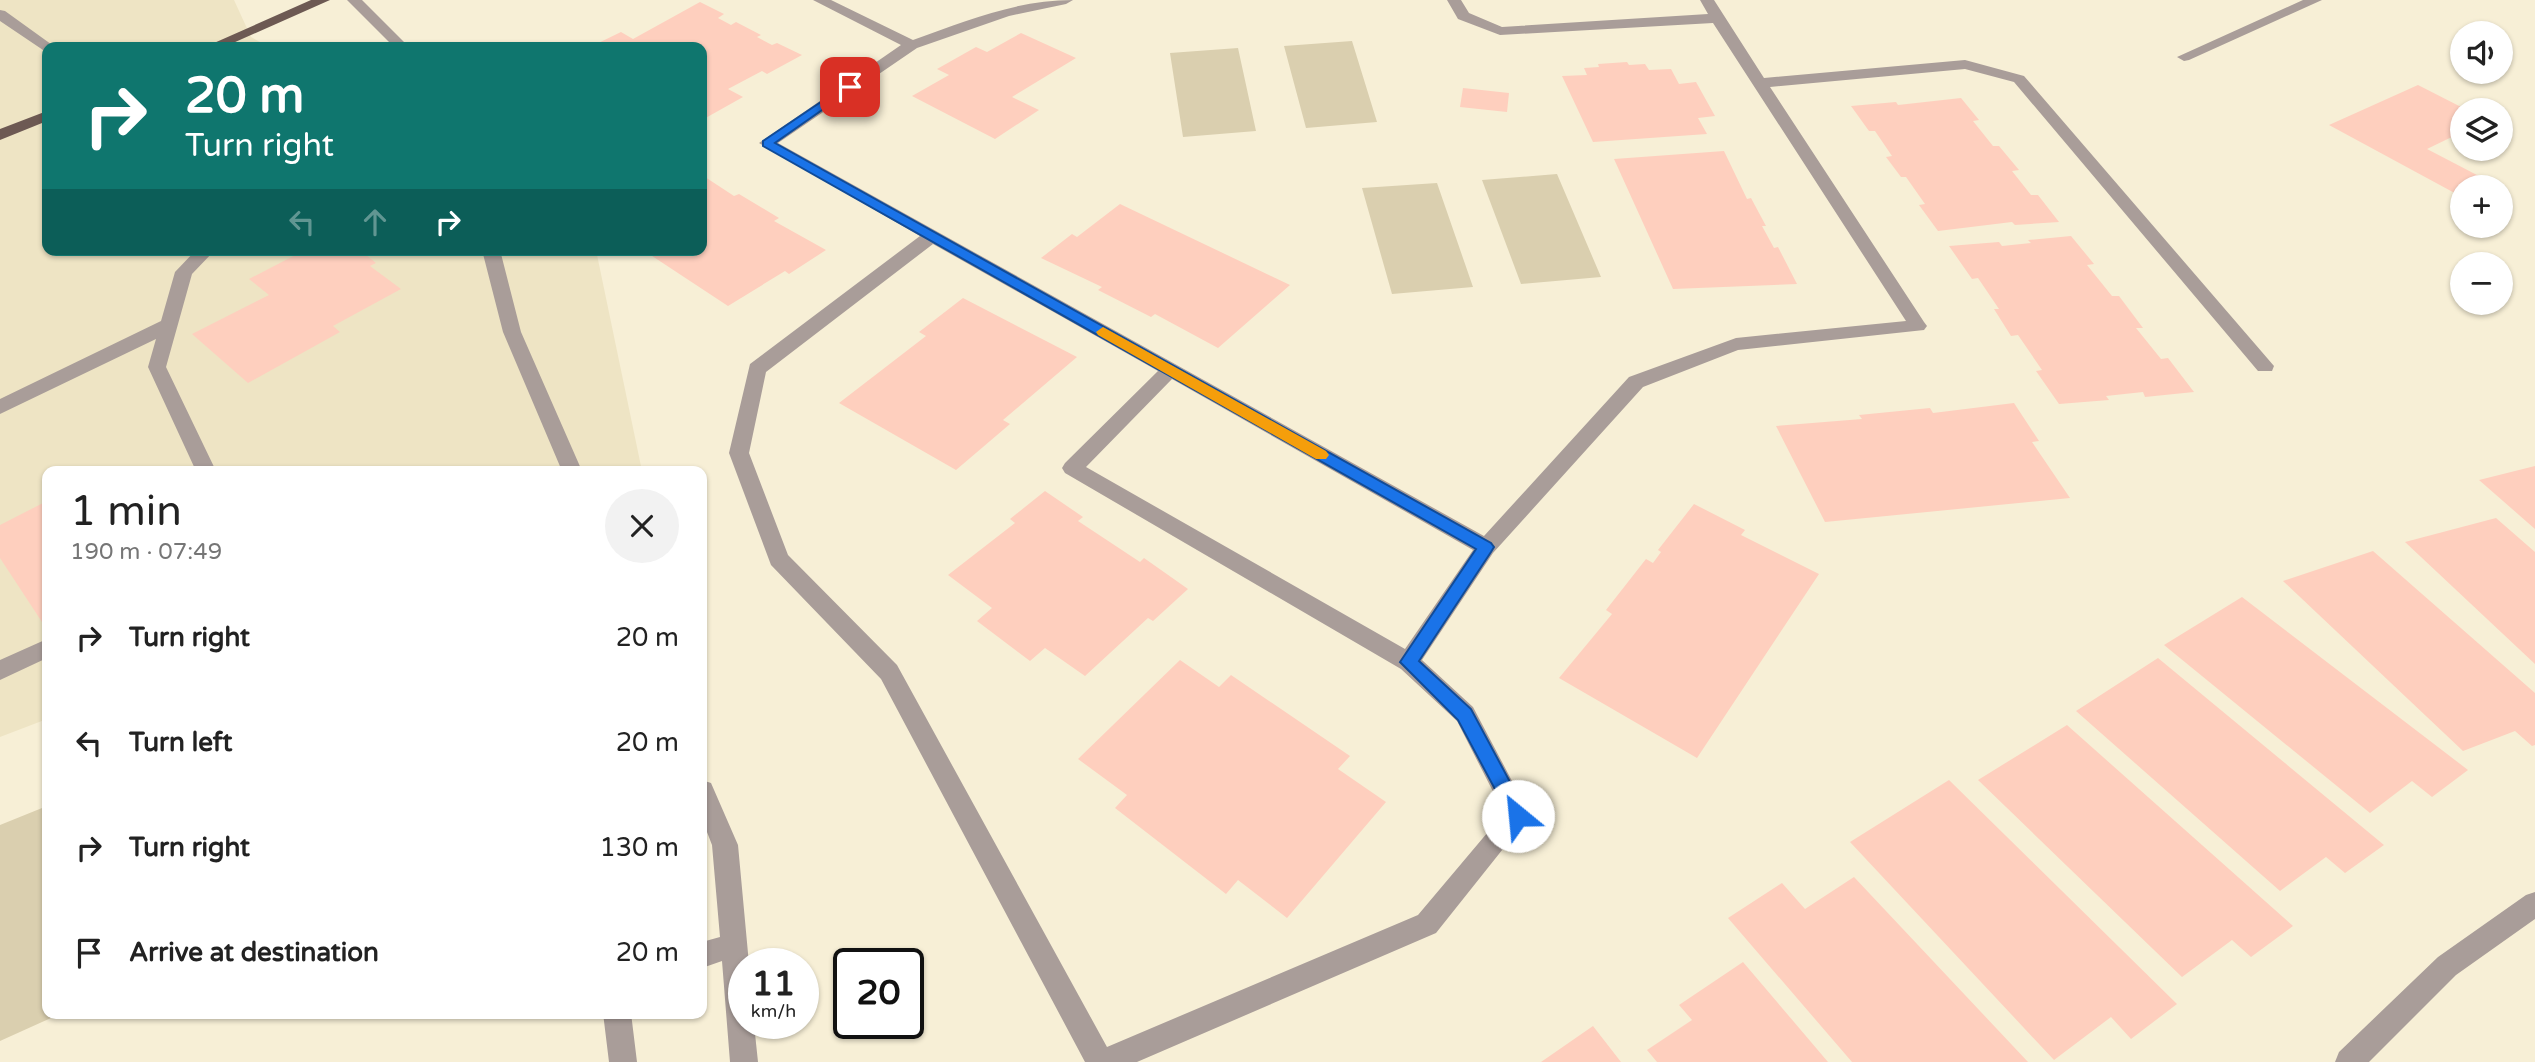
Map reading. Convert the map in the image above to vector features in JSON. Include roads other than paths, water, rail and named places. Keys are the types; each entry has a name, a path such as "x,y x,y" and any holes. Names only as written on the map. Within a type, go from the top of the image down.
{"main road":[{"path":"224,42 323,0"},
{"path":"0,135 42,118"}],"street":[{"path":"354,0 397,42"},
{"path":"820,0 912,45"},
{"path":"1066,0 1006,12 912,45 767,143 1486,547"},
{"path":"1454,0 1463,16 1500,31 1717,18"},
{"path":"1409,662 1486,547 1636,382 1736,344 1918,326 1707,0"},
{"path":"2184,57 2315,0"},
{"path":"0,14 42,43"},
{"path":"1760,83 1965,64 2020,79 2265,366"},
{"path":"932,236 757,369 739,453 779,559 889,672 1102,1062 1427,925 1518,816 1465,714 1409,662 1072,468 1170,370"},
{"path":"200,256 184,272 157,367 204,466"},
{"path":"493,256 512,332 570,466"},
{"path":"0,407 168,325"},
{"path":"0,671 42,650"},
{"path":"707,803 724,845 744,1062"},
{"path":"2348,1062 2447,966 2535,904"},
{"path":"707,953 734,945"},
{"path":"618,1019 623,1062"}]}
